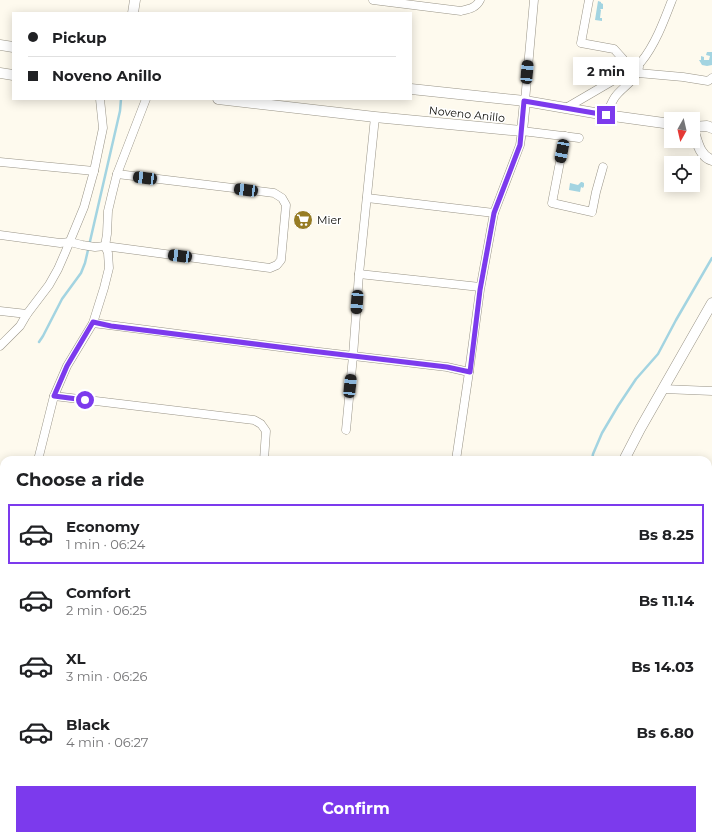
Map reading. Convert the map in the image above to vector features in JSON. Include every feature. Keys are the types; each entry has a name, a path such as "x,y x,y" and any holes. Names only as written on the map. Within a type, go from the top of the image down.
{"street":[{"path":"133,12 135,0"},
{"path":"373,0 461,11 478,5 480,0"},
{"path":"457,456 470,372 480,287 494,213 520,145 534,0"},
{"path":"589,0 581,42 614,48 635,71"},
{"path":"606,115 615,98 622,89 632,81 635,71 649,50 665,19 672,0"},
{"path":"0,45 12,47"},
{"path":"566,108 635,71 683,77 708,82 712,78"},
{"path":"0,73 12,75"},
{"name":"Noveno Anillo","path":"412,89 524,101 664,123"},
{"path":"0,346 20,326 49,284 58,269 70,242 84,207 94,171 103,128 100,100"},
{"path":"39,456 54,396 67,366 93,322 104,288 109,268 108,253 105,246 108,211 117,174 146,100"},
{"name":"Noveno Anillo","path":"227,100 522,132"},
{"path":"346,430 359,274 375,117"},
{"path":"700,127 707,126 712,128"},
{"path":"522,132 579,138"},
{"path":"565,136 552,203 592,212 603,167"},
{"path":"700,147 702,153 712,160"},
{"path":"0,162 94,171"},
{"path":"0,235 60,243 70,242 82,246 105,246 270,268 277,265 281,260 286,205 282,198 274,193 117,174"},
{"path":"367,198 494,213"},
{"path":"359,274 480,287"},
{"path":"626,456 712,303"},
{"path":"0,311 27,314"},
{"path":"93,322 111,326 447,367 470,372"},
{"path":"663,389 712,391"},
{"path":"54,396 254,420 261,424 266,431 264,456"}],"water":[{"path":"598,1 603,4 603,9 600,9 600,18 602,18 602,21 595,20"},
{"path":"707,52 712,52 712,65 707,66 702,65 699,60 701,60 701,56 704,57 704,60 709,60 710,56 706,55"},
{"path":"581,182 584,183 584,186 583,188 581,187 580,192 569,190 570,183 578,185"}],"waterway":[{"path":"39,342 62,299 81,273 85,263 120,111 121,100"},
{"path":"593,456 602,433 618,406 636,379 658,354 712,258"}],"place":[{"name":"Mier","path":"303,220"}],"route":[{"path":"85,400 54,396 67,366 93,322 111,326 456,368 470,372 480,290 494,213 520,145 524,101 606,115"}]}
